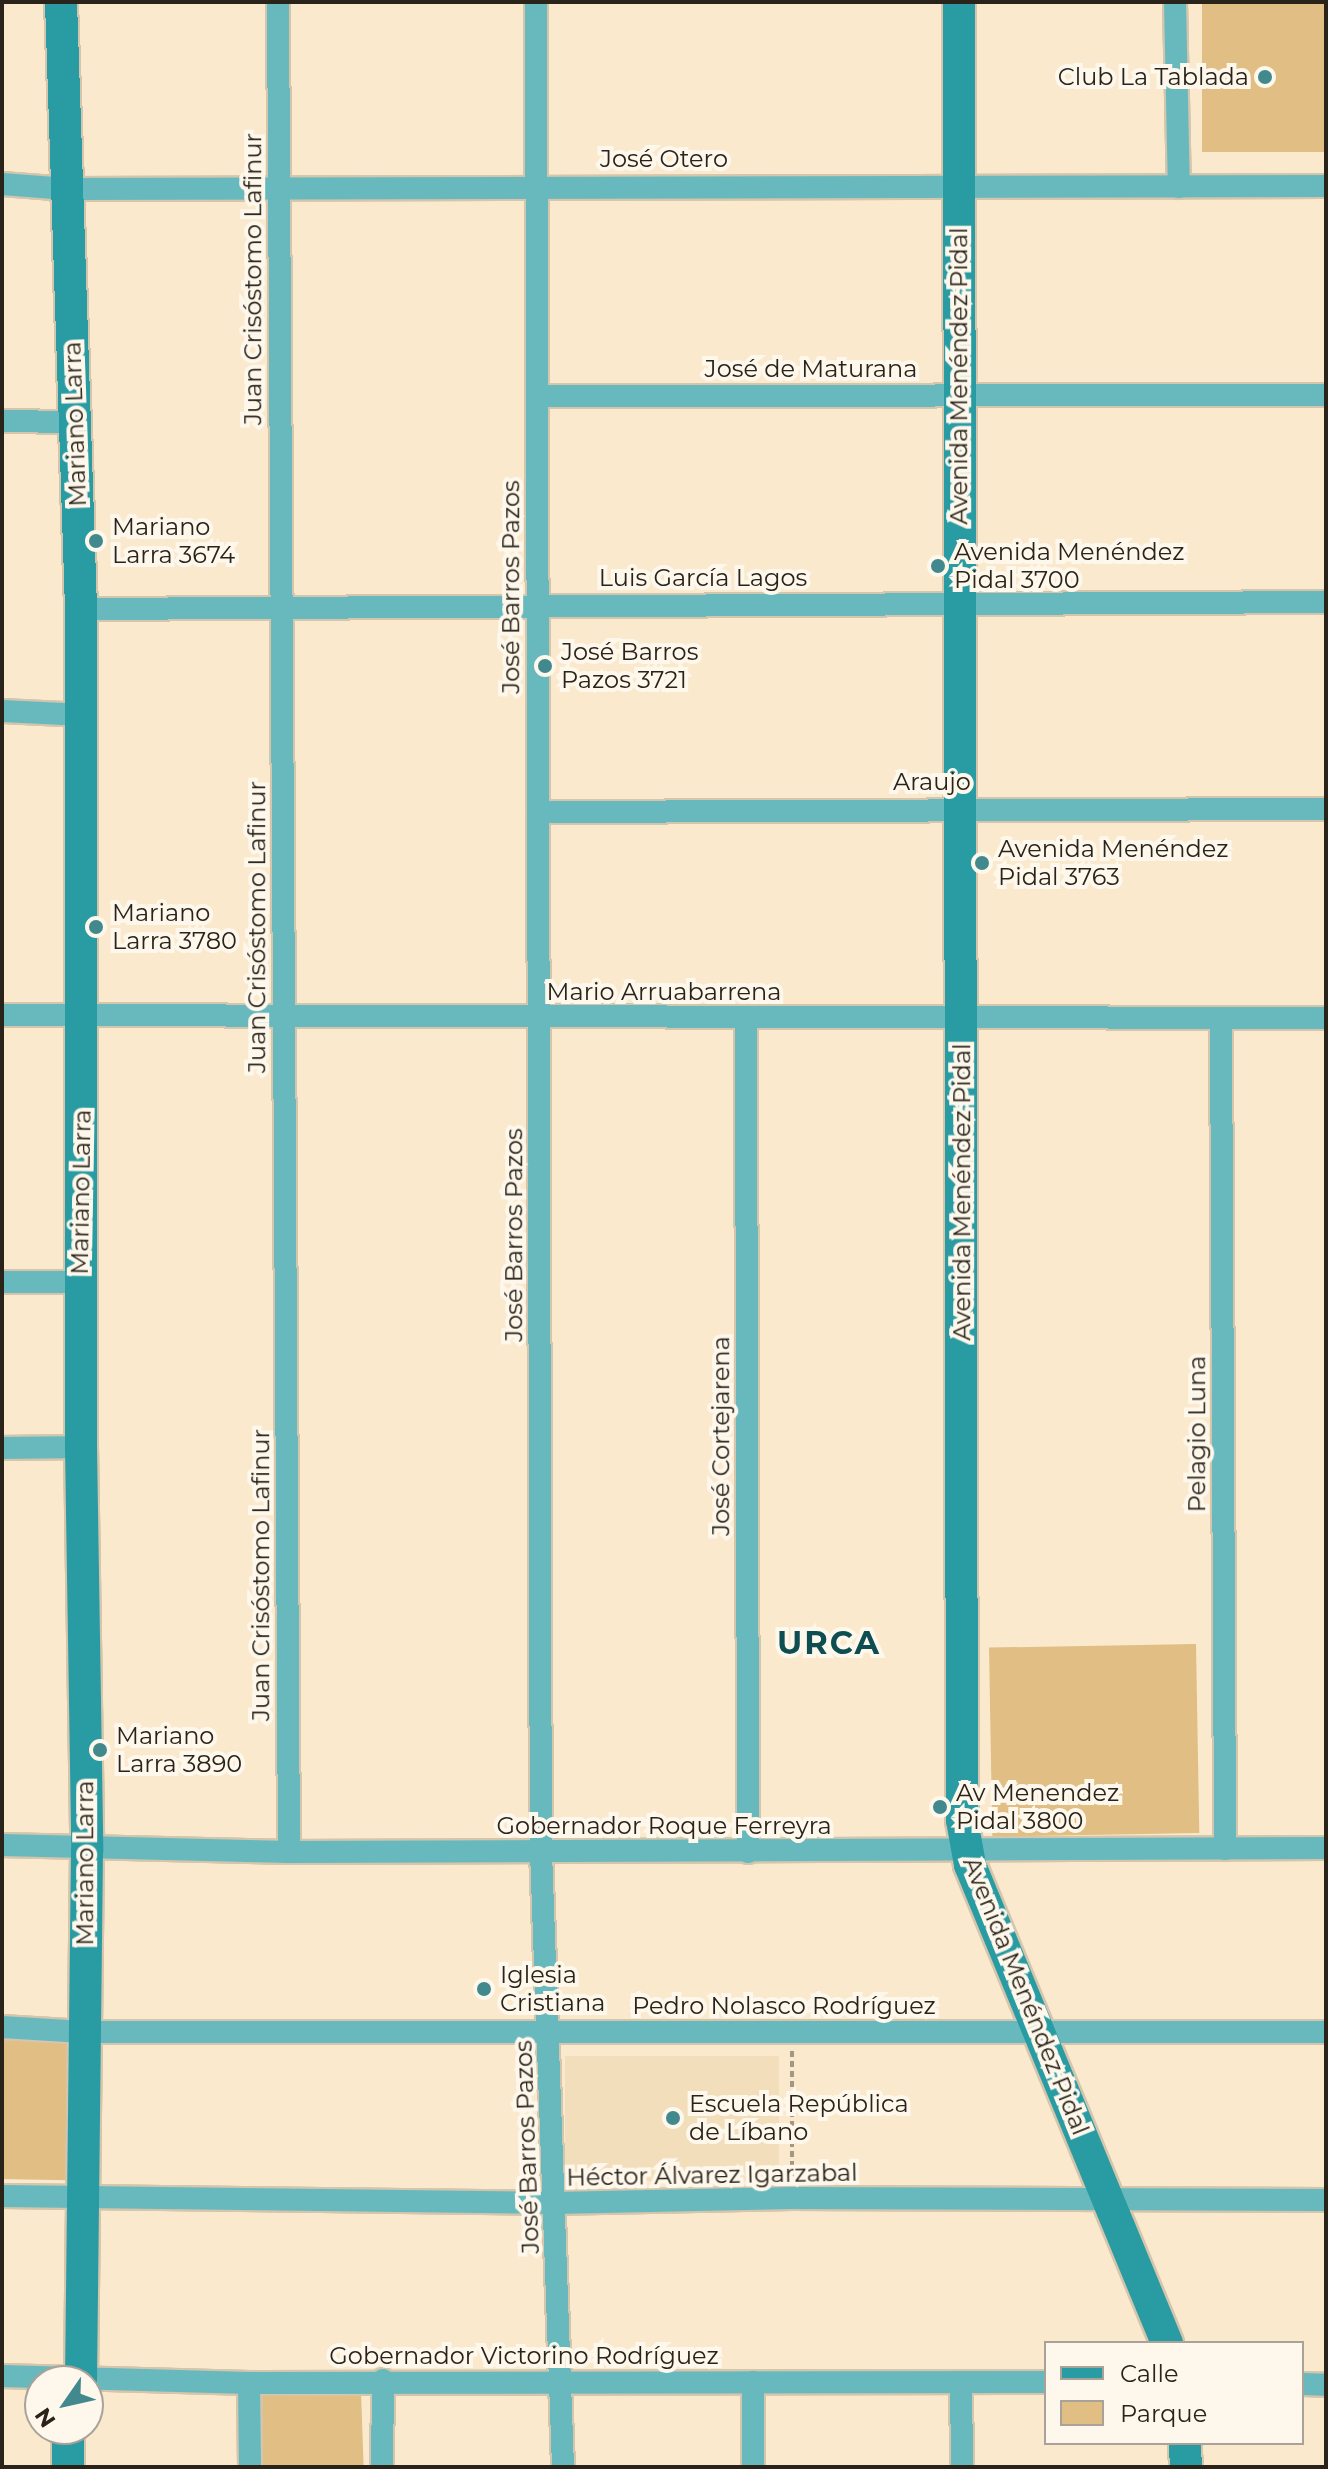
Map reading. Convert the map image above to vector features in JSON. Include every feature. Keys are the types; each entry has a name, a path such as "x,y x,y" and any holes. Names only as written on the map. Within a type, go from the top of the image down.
{"main road":[{"name":"Mariano Larra","path":"61,2 82,715 81,1447 87,1851 82,2365"},
{"name":"Avenida Menéndez Pidal","path":"959,2 965,1849 1166,2341"},
{"path":"68,2445 68,2467"},
{"path":"1185,2445 1186,2467"}],"street":[{"name":"Juan Crisóstomo Lafinur","path":"278,2 289,1852"},
{"name":"José Barros Pazos","path":"536,2 533,185 537,396 541,1852 550,2032 563,2467"},
{"path":"1175,2 1179,187"},
{"name":"José Otero","path":"2,184 67,189 533,185 1326,186"},
{"name":"José de Maturana","path":"537,396 1326,395"},
{"path":"2,421 74,422"},
{"name":"Luis García Lagos","path":"81,609 537,604 1326,602"},
{"path":"2,711 82,715"},
{"name":"Araujo","path":"538,812 1326,809"},
{"name":"Mario Arruabarrena","path":"2,1015 83,1019 1326,1018"},
{"name":"José Cortejarena","path":"746,1019 748,1852"},
{"name":"Pelagio Luna","path":"1221,1019 1225,1849"},
{"path":"2,1282 81,1282"},
{"path":"2,1448 81,1447"},
{"name":"Gobernador Roque Ferreyra","path":"2,1845 87,1851 289,1852 1326,1848"},
{"name":"Pedro Nolasco Rodríguez","path":"2,2027 84,2032 1326,2032"},
{"name":"Héctor Álvarez Igarzabal","path":"2,2196 83,2200 554,2203 792,2198 1326,2200"},
{"name":"Gobernador Victorino Rodríguez","path":"2,2376 24,2377"},
{"path":"382,2467 383,2380"},
{"name":"Gobernador Victorino Rodríguez","path":"104,2381 1044,2382"},
{"path":"753,2382 753,2467"},
{"path":"961,2382 962,2467"},
{"path":"249,2383 250,2467"},
{"path":"1304,2384 1326,2385"}],"path":[{"path":"792,2032 792,2198"}],"shaded area":[{"name":"Escuela República de Líbano","path":"565,2056 779,2056 779,2181 565,2181"}],"green space":[{"name":"Club La Tablada","path":"1202,2 1326,2 1326,152 1202,152"},
{"path":"1196,1644 1199,1833 992,1837 989,1648"},
{"path":"2,2039 71,2040 69,2180 2,2179"},
{"path":"361,2392 364,2467 262,2467 259,2396"}],"place":[{"name":"Club La Tablada","path":"1265,77"},
{"name":"Mariano Larra 3674","path":"96,541"},
{"name":"Avenida Menéndez Pidal 3700","path":"938,566"},
{"name":"José Barros Pazos 3721","path":"545,666"},
{"name":"Avenida Menéndez Pidal 3763","path":"982,863"},
{"name":"Mariano Larra 3780","path":"96,927"},
{"name":"Mariano Larra 3890","path":"100,1750"},
{"name":"Av Menendez Pidal 3800","path":"940,1807"},
{"name":"Iglesia Cristiana","path":"484,1989"},
{"name":"Escuela República de Líbano","path":"673,2118"}],"district":[{"name":"URCA","path":"829,1643"}]}
